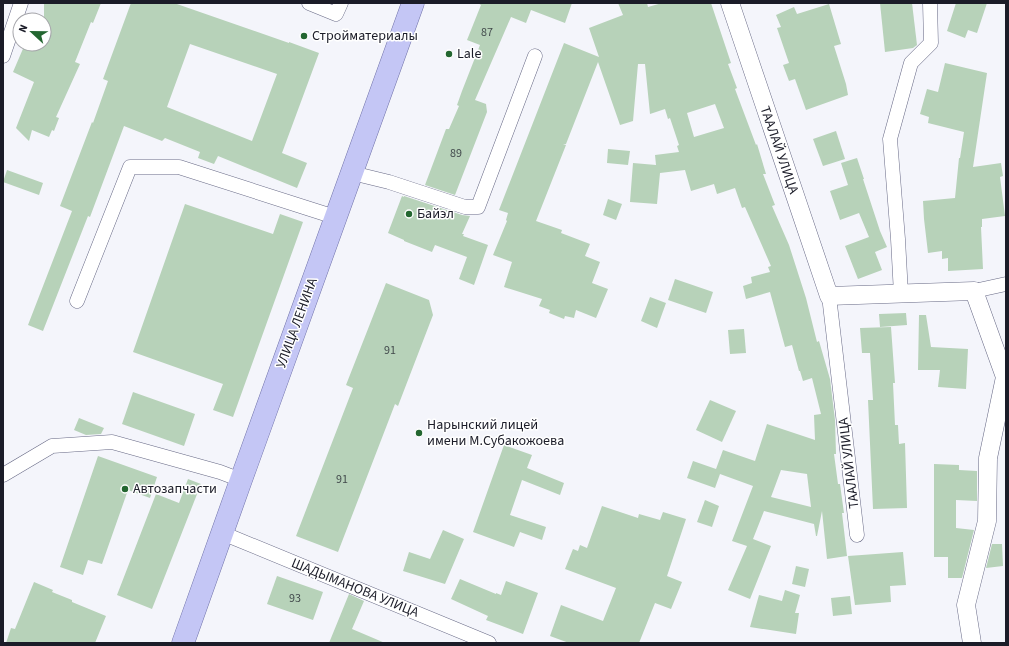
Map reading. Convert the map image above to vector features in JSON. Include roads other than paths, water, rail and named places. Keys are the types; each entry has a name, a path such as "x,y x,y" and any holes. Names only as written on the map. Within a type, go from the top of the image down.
{"main road":[{"name":"УЛИЦА ЛЕНИНА","path":"183,643 413,3"}],"street":[{"path":"3,56 21,3"},
{"path":"309,3 336,14 341,3"},
{"name":"ТААЛАЙ УЛИЦА","path":"730,3 829,296 857,535"},
{"path":"901,294 890,140 911,63 931,43 930,3"},
{"path":"352,173 389,182 465,208 478,207 535,56"},
{"path":"76,301 130,167 179,168 336,217"},
{"path":"829,296 974,292 1006,284"},
{"path":"972,643 966,605 987,520 988,458 1005,377 974,292"},
{"path":"3,475 52,446 112,442 220,472 241,480"},
{"name":"ШАДЫМАНОВА УЛИЦА","path":"222,533 489,643"}],"place":[{"name":"Стройматериалы","path":"304,36"},
{"name":"Lale","path":"449,54"},
{"name":"Байэл","path":"409,214"},
{"name":"Нарынский лицей имени М.Субакожоева","path":"419,433"},
{"name":"Автозапчасти","path":"125,489"}]}
